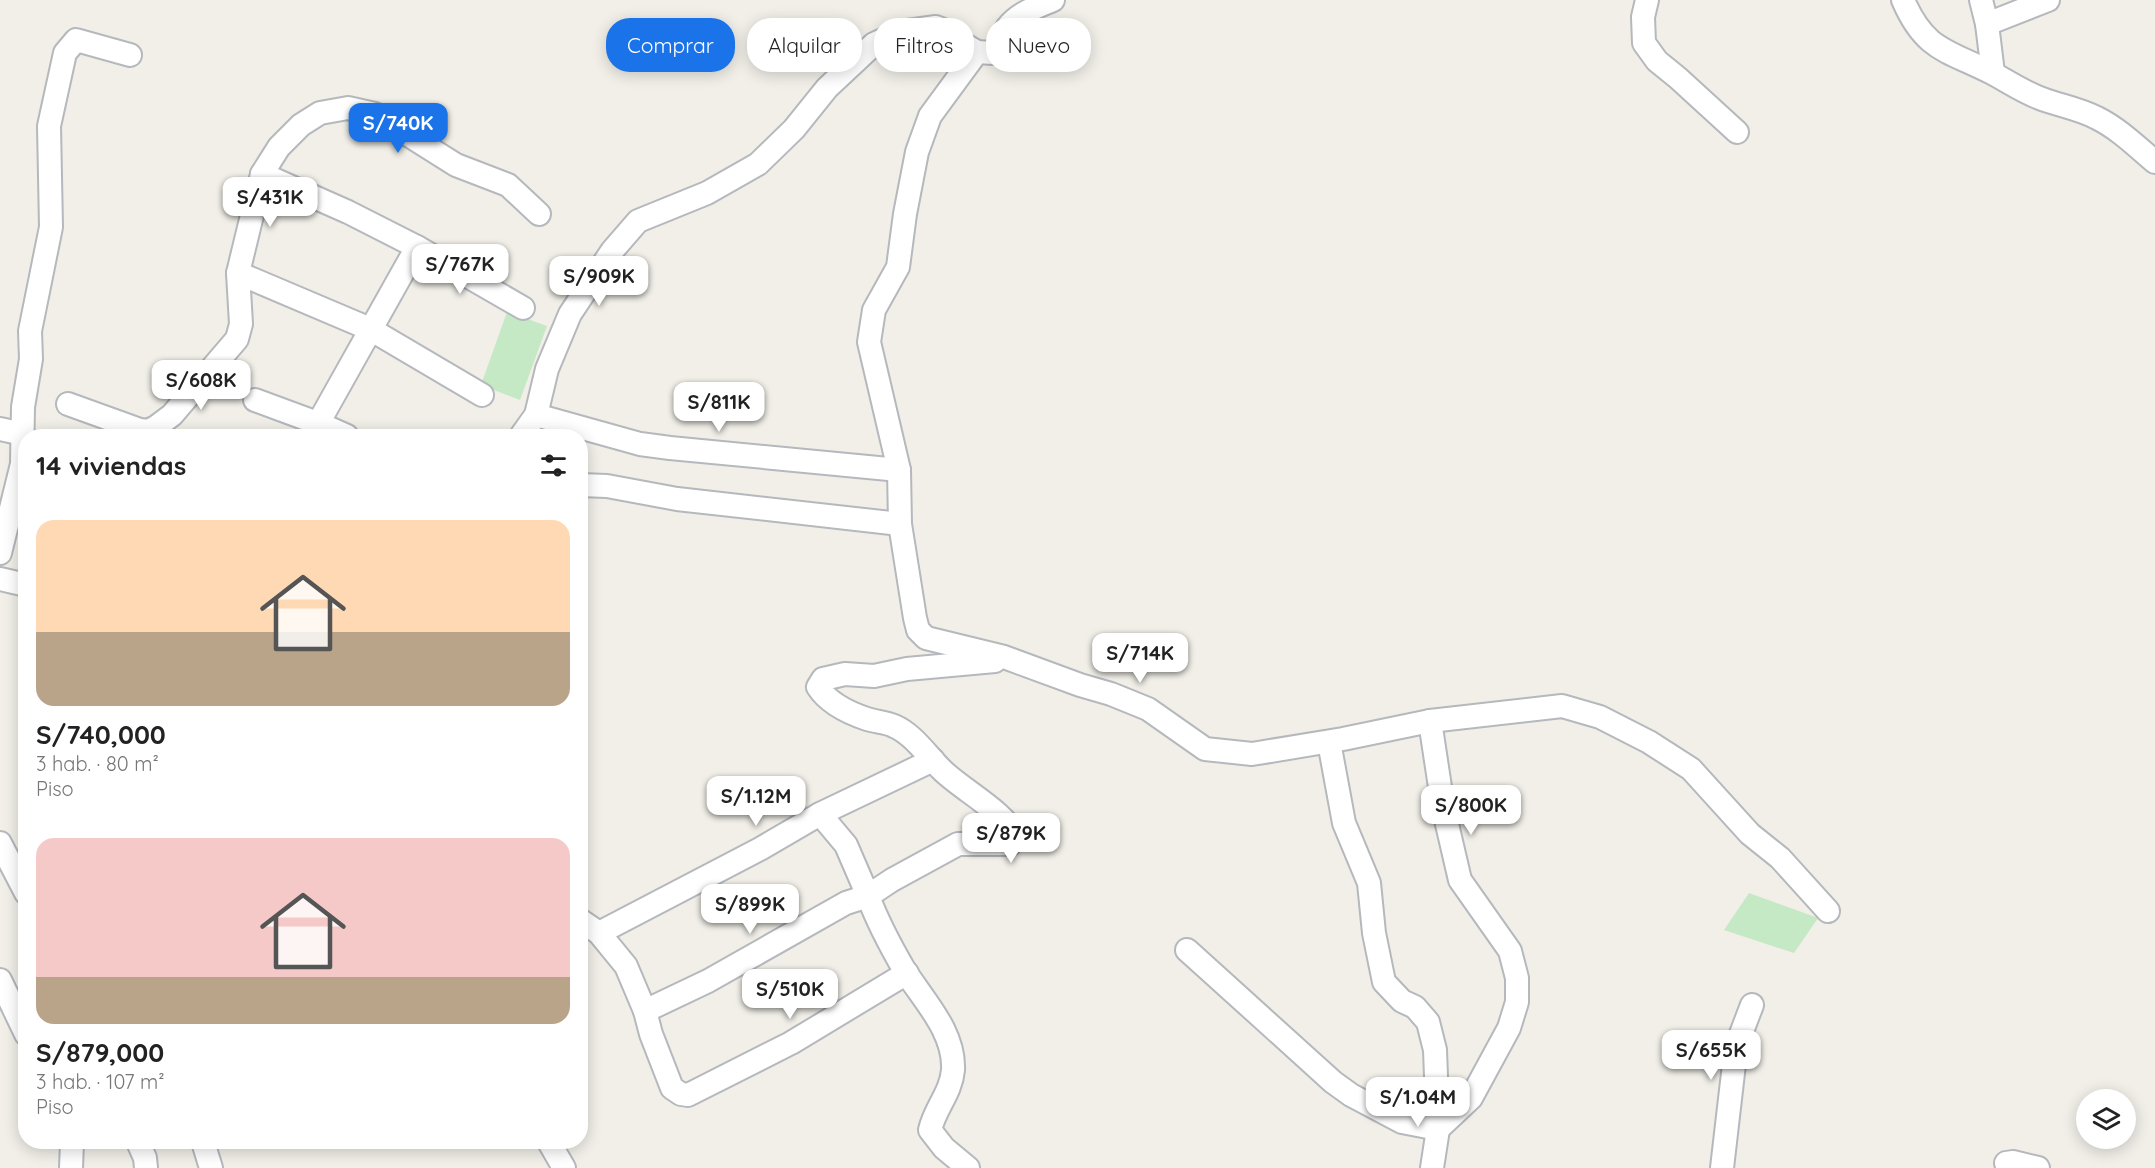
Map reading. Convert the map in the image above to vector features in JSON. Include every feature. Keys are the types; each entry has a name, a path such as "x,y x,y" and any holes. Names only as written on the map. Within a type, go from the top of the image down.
{"street":[{"path":"526,429 536,415 547,369 570,314 612,251 638,221 707,193 758,164 794,129 827,88 874,44 900,32 936,27 954,34 977,52 989,54 998,50 1007,29 1019,16 1053,0"},
{"path":"1647,0 1643,17 1644,43 1657,61 1704,100 1737,132"},
{"path":"1903,0 1917,28 1946,53 1993,73 2042,99 2083,111 2099,119 2129,138 2155,162"},
{"path":"1981,0 1987,24 1993,73"},
{"path":"1987,24 2048,0"},
{"path":"22,429 23,407 31,359 30,331 51,227 49,126 65,52 76,40 130,55"},
{"path":"977,52 930,116 917,153 905,214 898,267 874,310 869,342 899,470 900,524 918,630 926,638 1004,657 1148,709 1205,749 1252,753 1329,741 1430,721 1562,706 1600,717 1650,742 1691,769 1750,834 1780,858 1828,911"},
{"path":"152,429 172,415 237,339 240,324 238,273 262,174 279,147 301,125 320,113 348,108 375,114 456,165 508,185 539,214"},
{"path":"262,174 348,212 417,247 523,308"},
{"path":"316,429 417,247"},
{"path":"238,273 370,329 482,395"},
{"path":"255,400 313,429"},
{"path":"68,404 137,429"},
{"path":"536,415 586,429"},
{"path":"0,429 18,433"},
{"path":"588,430 640,444 670,448 899,470"},
{"path":"588,485 607,486 677,499 900,524"},
{"path":"0,553 18,503"},
{"path":"0,579 18,583"},
{"path":"645,1011 708,981 846,903 868,896 891,880 958,844 1010,844 1015,836 1013,829 943,771 918,743 895,726 867,719 839,707 824,696 818,687 823,679 845,674 874,676 907,669 993,662 1004,657"},
{"path":"1430,721 1443,807 1460,880 1510,951 1517,978 1517,1002 1509,1028 1472,1098 1438,1129"},
{"path":"1329,741 1344,823 1369,883 1374,933 1384,982 1402,1001 1414,1007 1428,1022 1435,1050 1438,1129 1432,1168"},
{"path":"599,933 760,849 820,814 933,760"},
{"path":"820,814 846,845 889,944 941,1024 953,1053 953,1073 947,1094 933,1116 930,1130 944,1148 968,1168"},
{"path":"0,843 18,866"},
{"path":"588,925 599,933 626,966 645,1011 651,1034 672,1088 681,1094 688,1095 790,1043 907,974"},
{"path":"1187,950 1333,1082 1381,1112 1402,1122 1438,1129"},
{"path":"0,980 18,1017"},
{"path":"1722,1168 1736,1047 1752,1005"},
{"path":"71,1168 72,1149"},
{"path":"141,1149 146,1168"},
{"path":"204,1149 211,1168"},
{"path":"553,1149 564,1168"},
{"path":"2006,1163 2013,1162 2038,1168"}],"green space":[{"path":"507,312 547,326 520,400 481,385"},
{"path":"1749,893 1818,918 1794,953 1724,930"}]}
